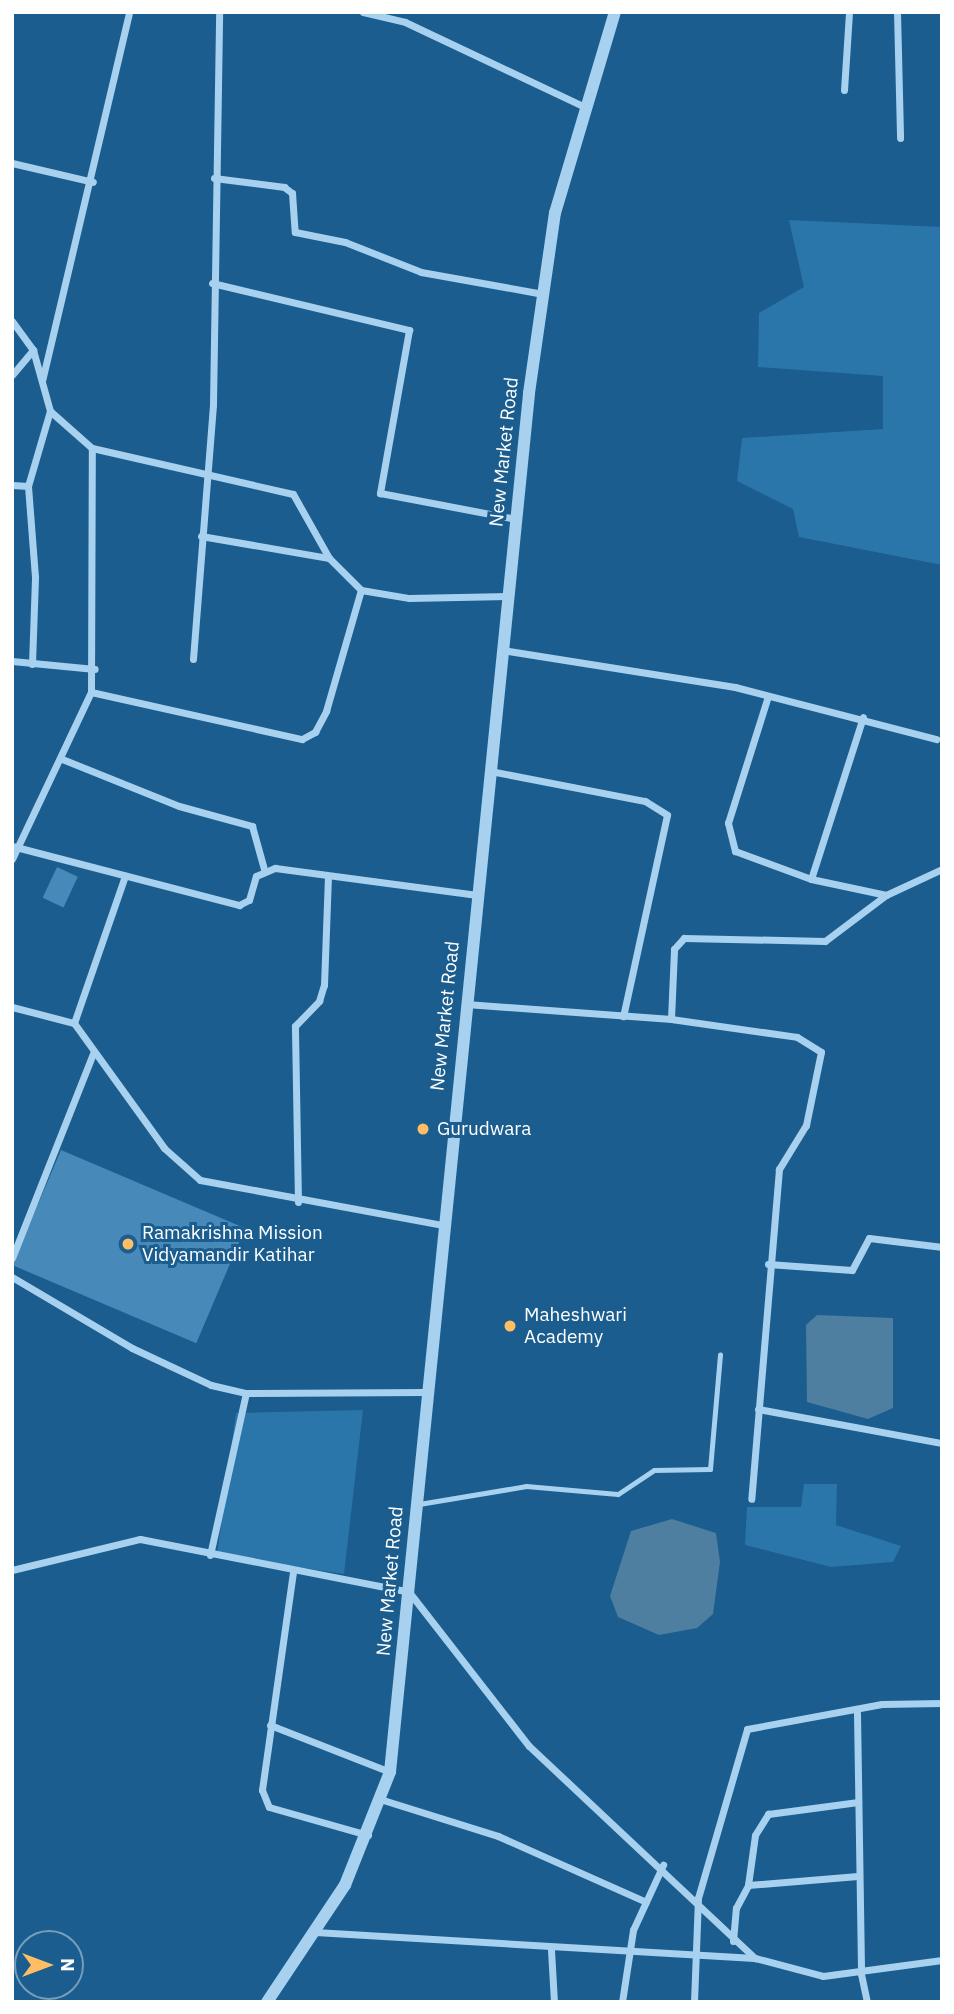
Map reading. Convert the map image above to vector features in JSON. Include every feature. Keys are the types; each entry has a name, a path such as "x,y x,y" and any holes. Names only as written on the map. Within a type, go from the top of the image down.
{"street":[{"path":"42,382 93,182 129,12"},
{"path":"192,659 201,536 209,471 219,12"},
{"path":"363,12 405,22 583,106"},
{"name":"New Market Road","path":"267,2002 315,1932 370,1836 390,1772 442,1225 516,519 543,294 555,213 583,106 615,12"},
{"path":"844,90 849,12"},
{"path":"897,12 900,138"},
{"path":"12,163 93,182"},
{"path":"214,177 284,187 292,193 295,232 345,242 421,272 543,294"},
{"path":"212,283 409,330 380,493 516,519"},
{"path":"12,321 33,350 50,411 28,486 35,577 32,664"},
{"path":"12,375 33,350"},
{"path":"50,411 92,447 209,471 293,494 328,558 361,590 429,598 508,596"},
{"path":"12,859 15,846 62,759 91,692 95,669 92,447"},
{"path":"12,485 28,486"},
{"path":"201,536 328,558"},
{"path":"91,692 302,739 316,732 326,711 361,590"},
{"path":"502,650 768,696 863,716 936,738"},
{"path":"12,662 95,669"},
{"path":"768,696 729,837 735,851 811,879 886,895"},
{"path":"811,879 863,716"},
{"path":"15,846 239,905 249,900 264,869 252,826 179,806 62,759"},
{"path":"489,771 652,802 667,815 623,1016"},
{"path":"264,869 477,895"},
{"path":"671,1019 674,949 684,938 825,941 886,895 942,869"},
{"path":"74,1023 125,876"},
{"path":"298,1202 295,1026 319,1001 324,985 328,876"},
{"path":"465,1004 671,1019 796,1037 821,1052 806,1125 779,1169 768,1265 751,1499"},
{"path":"12,1007 74,1023 93,1053 179,1166 226,1189 442,1225"},
{"path":"12,1258 93,1053"},
{"path":"768,1265 852,1270 869,1237 942,1247"},
{"path":"12,1277 171,1368 246,1393 425,1392"},
{"path":"210,1555 246,1393"},
{"path":"758,1409 942,1443"},
{"path":"12,1570 140,1539 293,1572 409,1592 529,1746 663,1865 698,1898 733,1941 755,1958"},
{"path":"293,1572 262,1790 269,1807 370,1836"},
{"path":"694,2002 698,1898 747,1729 857,1713 882,1704 942,1703"},
{"path":"857,1713 861,1974 867,2002"},
{"path":"270,1725 390,1772"},
{"path":"383,1800 498,1836 646,1902"},
{"path":"733,1941 736,1908 748,1885 755,1835 768,1814 858,1801"},
{"path":"622,2002 628,1950 663,1865"},
{"path":"748,1885 858,1876"},
{"path":"315,1932 551,1950 694,1951 755,1958 787,1970 861,1974 942,1960"},
{"path":"551,1950 554,2002"}],"lane":[{"path":"416,1504 526,1486 618,1494 654,1470 710,1469 720,1354"}],"shaded area":[{"path":"789,220 942,227 942,565 799,537 793,509 737,481 742,438 883,429 883,376 758,367 759,313 804,287"},
{"path":"817,1315 893,1318 893,1408 868,1419 807,1402 806,1325"},
{"path":"363,1410 344,1574 217,1555 236,1413"},
{"path":"804,1484 837,1484 836,1525 901,1546 893,1562 831,1567 745,1545 747,1507 801,1507"},
{"path":"672,1519 716,1533 720,1562 713,1614 697,1628 659,1635 618,1617 610,1596 631,1531"}],"building":[{"path":"57,867 78,877 63,908 43,898"},
{"name":"Ramakrishna Mission Vidyamandir Katihar","path":"61,1150 245,1228 196,1343 12,1265"}],"place":[{"name":"Gurudwara","path":"423,1129"},
{"name":"Ramakrishna Mission Vidyamandir Katihar","path":"128,1244"},
{"name":"Maheshwari Academy","path":"510,1326"}]}
